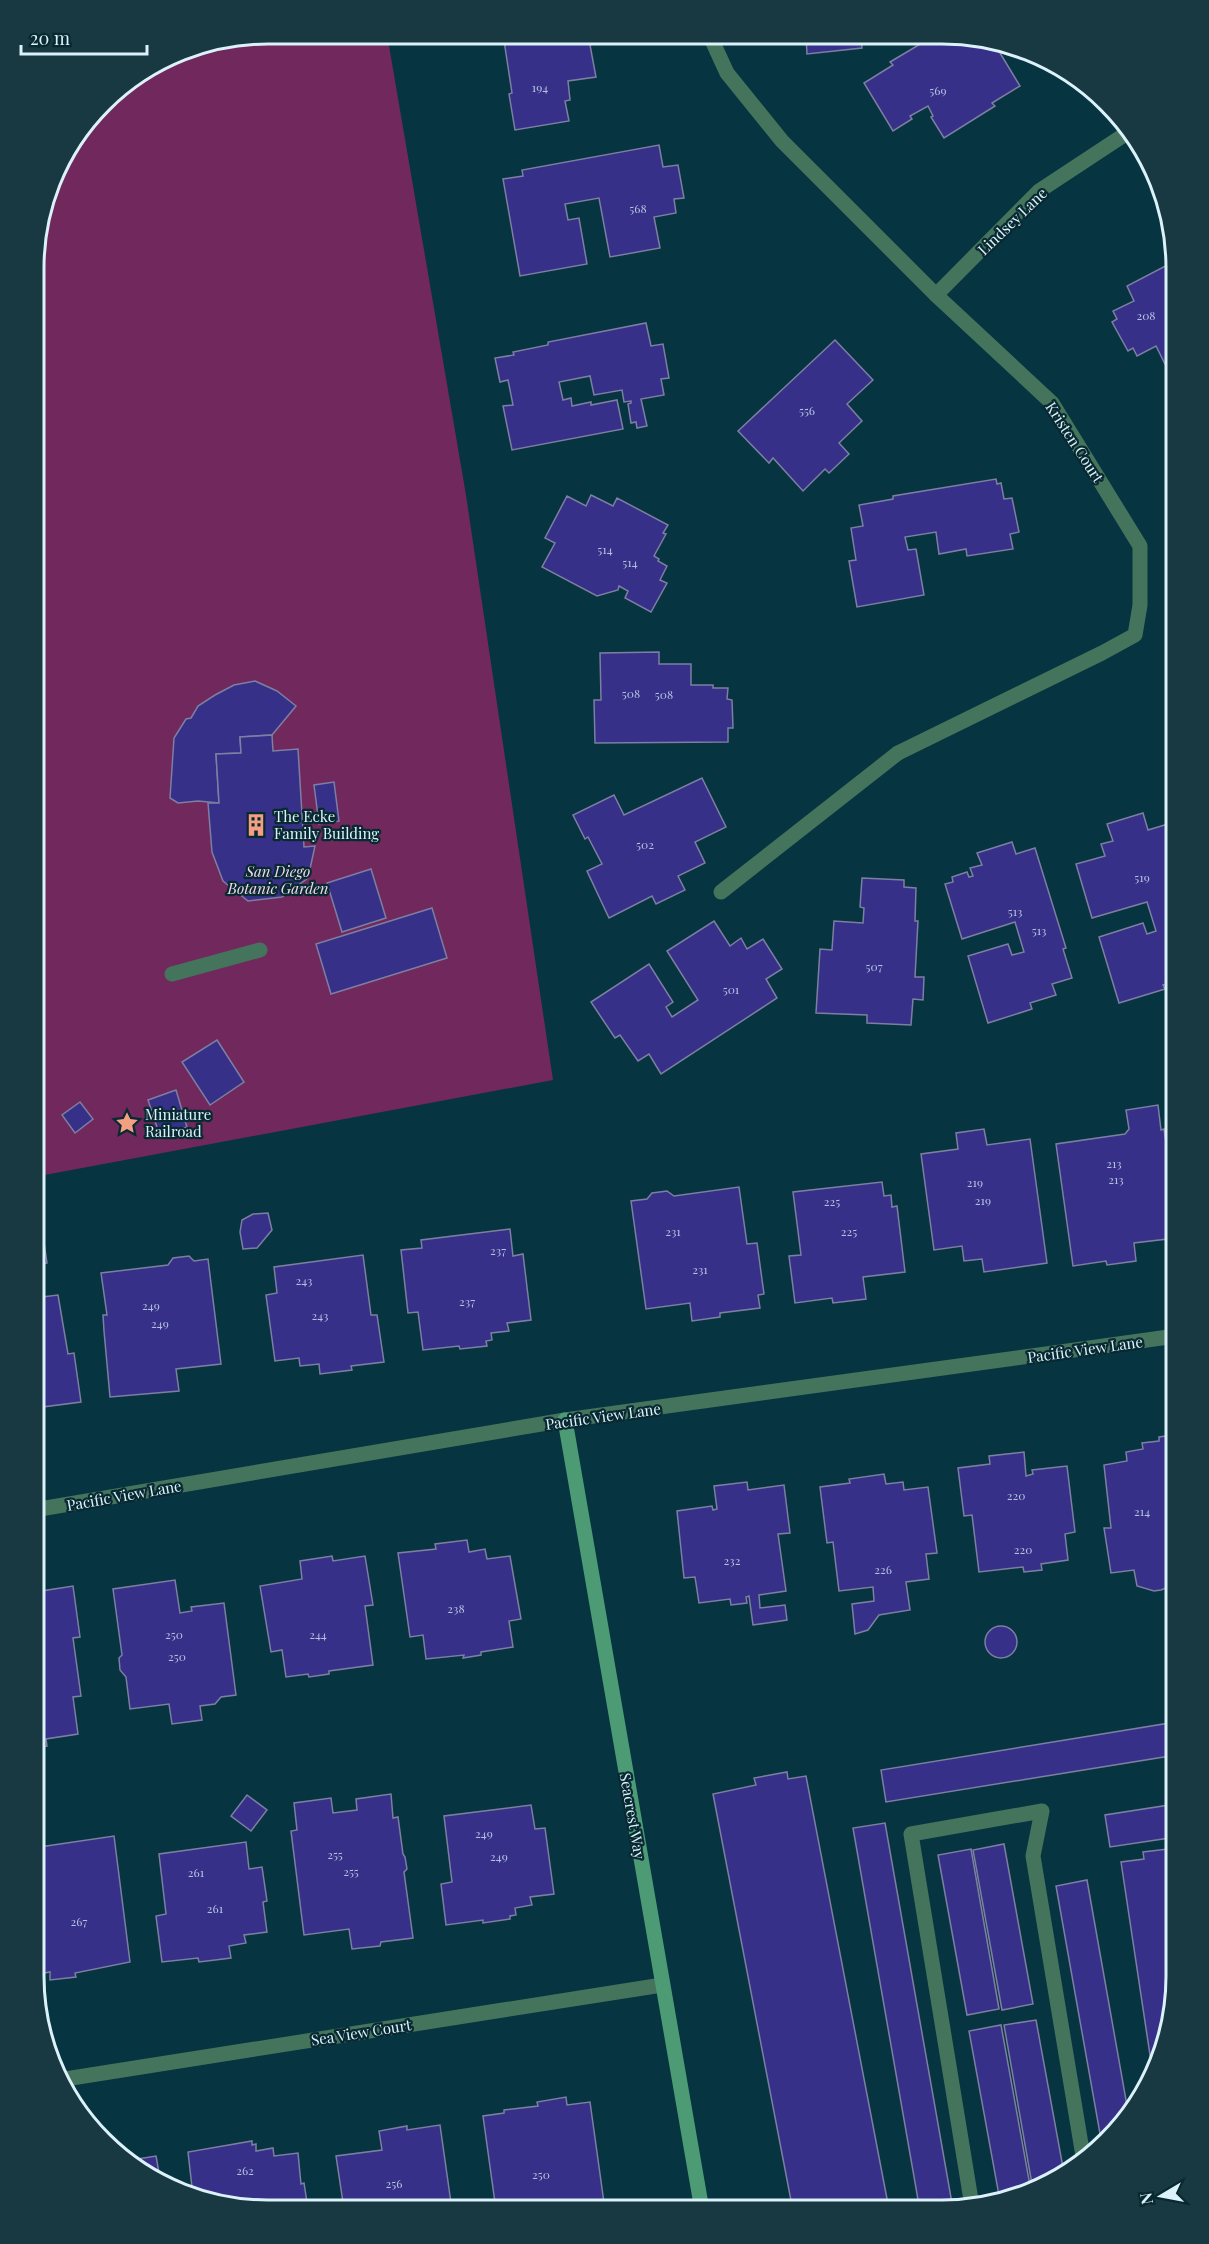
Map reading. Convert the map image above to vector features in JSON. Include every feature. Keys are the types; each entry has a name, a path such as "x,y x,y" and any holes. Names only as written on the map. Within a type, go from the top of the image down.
{"street":[{"name":"Kristen Court","path":"714,44 727,73 782,141 936,296 1052,403 1140,546 1140,605 1135,635 898,753 721,892"},
{"name":"Lindsey Lane","path":"936,296 1039,191 1123,136"},
{"path":"172,974 260,950"},
{"name":"Pacific View Lane","path":"44,1508 565,1420 1166,1337"},
{"name":"Seacrest Way","path":"565,1420 700,2200"},
{"path":"971,2199 911,1834 1042,1811 1033,1856 1082,2151"},
{"name":"Sea View Court","path":"69,2078 662,1985"}],"green space":[{"name":"San Diego Botanic Garden","path":"253,44 389,44 466,495 553,1080 44,1175 45,239 51,210 61,182 81,143 99,120 143,81 196,55"}],"building":[{"path":"505,44 593,44 590,45 596,77 568,81 570,100 565,101 569,121 515,130 509,94 512,93"},
{"path":"806,44 862,44 862,48 807,54"},
{"path":"920,44 970,45 999,51 1020,86 992,103 995,106 944,138 931,117 933,116 928,106 910,116 912,119 893,131 864,83 893,65 890,62"},
{"path":"659,145 663,167 678,165 684,198 674,199 676,213 654,217 660,248 610,257 599,198 565,204 568,220 579,218 587,264 520,276 503,179 523,176 522,170"},
{"path":"1166,266 1166,366 1156,346 1137,356 1133,348 1128,351 1112,322 1117,319 1113,311 1134,301 1127,286"},
{"path":"646,323 651,346 663,344 669,378 661,379 664,395 641,399 647,426 637,428 636,422 631,423 628,404 631,401 624,402 622,390 594,395 590,376 559,382 563,400 571,398 572,406 617,400 623,429 512,450 503,406 513,405 508,380 500,382 495,358 548,345 548,342"},
{"path":"835,340 873,380 847,404 862,421 839,443 849,454 829,473 825,469 803,491 773,458 769,463 738,431"},
{"path":"996,479 997,484 1001,483 1004,499 1012,498 1019,532 1010,534 1013,549 967,556 966,549 939,554 936,532 905,537 908,550 916,549 924,595 857,607 849,561 856,560 851,528 863,526 859,505 893,499 893,496"},
{"path":"591,495 613,506 617,498 668,525 663,533 666,534 654,556 667,566 660,580 667,583 651,612 625,598 628,591 619,586 618,590 597,596 542,567 555,543 545,538 567,496 586,506"},
{"path":"659,652 659,664 691,664 691,685 728,688 727,699 732,700 733,728 728,728 728,742 595,743 594,700 601,700 600,653"},
{"path":"255,681 277,691 296,706 272,735 240,737 241,753 216,754 219,803 198,801 178,803 170,798 174,738 186,719 191,718 198,706 215,695 234,685"},
{"name":"The Ecke Family Building","path":"272,735 273,751 298,749 304,847 315,846 308,878 282,897 248,901 223,881 212,852 208,803 219,803 216,754 241,753 240,737"},
{"path":"702,778 726,827 695,842 705,863 678,876 685,890 656,904 652,896 609,918 587,871 602,864 588,837 585,839 573,815 614,795 624,815"},
{"path":"334,782 339,821 319,824 314,785"},
{"path":"1143,813 1148,830 1166,825 1166,984 1163,985 1165,989 1119,1003 1099,937 1143,923 1147,934 1156,931 1147,902 1092,918 1076,864 1105,856 1101,844 1113,841 1107,824"},
{"path":"1012,842 1016,854 1035,848 1066,948 1063,949 1072,978 1052,984 1056,995 1030,1003 1032,1009 988,1023 968,956 1008,944 1012,955 1024,952 1015,922 962,939 945,884 953,882 952,877 967,872 969,877 973,876 970,868 982,865 977,853"},
{"path":"371,869 386,918 342,932 327,883"},
{"path":"862,878 904,880 904,887 916,888 915,921 918,921 915,977 924,977 923,1000 913,999 911,1025 867,1023 867,1015 816,1013 820,949 832,950 834,921 863,923 864,908 860,907"},
{"path":"432,908 447,958 331,994 316,944"},
{"path":"714,921 730,946 741,938 747,949 763,939 782,969 766,979 777,998 661,1074 649,1054 638,1061 620,1035 615,1038 591,1002 649,964 673,1002 666,1007 672,1017 698,1000 667,951"},
{"path":"217,1040 244,1082 210,1105 182,1062"},
{"path":"176,1090 187,1127 160,1136 148,1100"},
{"path":"80,1102 93,1119 75,1133 62,1115"},
{"path":"1158,1105 1161,1130 1164,1129 1166,1143 1166,1239 1134,1243 1136,1261 1107,1265 1106,1261 1073,1266 1056,1144 1125,1134 1129,1129 1126,1110"},
{"path":"984,1129 987,1145 1030,1139 1047,1263 984,1272 982,1259 964,1261 962,1246 934,1250 921,1154 958,1149 956,1133"},
{"path":"882,1182 884,1196 891,1195 892,1207 897,1206 905,1272 863,1277 866,1299 833,1303 832,1298 795,1303 789,1256 801,1255 793,1192"},
{"path":"739,1187 747,1244 757,1243 764,1294 758,1295 760,1308 720,1313 720,1317 692,1321 690,1303 646,1309 631,1201 647,1199 652,1193 667,1191 674,1196"},
{"path":"268,1213 272,1230 257,1248 243,1249 240,1232 242,1220 253,1214"},
{"path":"510,1229 513,1256 523,1254 531,1320 507,1323 509,1331 491,1333 492,1340 486,1341 487,1346 423,1350 418,1312 408,1313 401,1250 422,1248 421,1240"},
{"path":"44,1242 47,1263 44,1264"},
{"path":"363,1255 371,1315 377,1315 384,1362 351,1366 352,1370 320,1374 319,1364 300,1366 299,1358 275,1361 266,1295 277,1293 274,1267"},
{"path":"189,1256 194,1261 208,1259 221,1364 176,1369 179,1391 110,1397 103,1315 107,1315 101,1273 168,1265 173,1258"},
{"path":"58,1295 68,1354 74,1353 81,1402 44,1407 44,1297"},
{"path":"1166,1436 1166,1588 1154,1591 1137,1586 1134,1570 1111,1573 1104,1528 1111,1528 1104,1465 1127,1461 1126,1452 1143,1449 1142,1443 1159,1441 1159,1437"},
{"path":"1024,1452 1026,1476 1033,1474 1032,1470 1067,1466 1075,1532 1065,1534 1068,1560 1041,1564 1042,1570 1024,1572 1023,1567 979,1572 972,1515 964,1516 958,1468 990,1464 989,1456"},
{"path":"884,1474 886,1484 903,1482 904,1490 928,1487 937,1553 926,1554 929,1579 906,1582 910,1610 879,1615 868,1630 855,1634 852,1604 874,1601 873,1587 839,1591 833,1542 827,1543 820,1487 850,1483 849,1479"},
{"path":"747,1482 748,1490 784,1485 790,1533 778,1534 786,1591 759,1595 760,1608 785,1605 787,1620 753,1625 749,1596 746,1597 747,1603 731,1605 730,1599 699,1603 695,1577 684,1578 677,1511 712,1506 713,1510 717,1509 714,1486"},
{"path":"467,1540 469,1552 485,1549 487,1559 510,1556 521,1619 509,1621 513,1647 481,1652 481,1655 463,1658 464,1655 426,1659 423,1635 410,1637 398,1553 436,1549 435,1544"},
{"path":"332,1556 333,1561 365,1556 373,1605 365,1606 373,1665 329,1671 329,1674 309,1677 308,1674 286,1677 282,1650 271,1652 260,1586 302,1579 300,1561"},
{"path":"175,1580 180,1613 192,1611 191,1607 224,1603 236,1695 221,1697 215,1704 200,1706 202,1720 172,1724 169,1704 130,1709 126,1677 120,1670 119,1658 122,1655 113,1589"},
{"path":"73,1586 80,1637 73,1638 81,1696 73,1697 78,1734 46,1739 47,1746 44,1746 44,1591"},
{"path":"1001,1626 1012,1631 1017,1642 1012,1653 1001,1658 990,1653 985,1642 990,1631"},
{"path":"1166,1724 1166,1757 886,1802 881,1770"},
{"path":"787,1772 788,1779 806,1776 887,2200 791,2200 713,1794 756,1785 754,1778"},
{"path":"391,1794 393,1818 398,1817 407,1869 404,1872 413,1938 381,1942 380,1946 352,1949 349,1929 304,1935 291,1831 297,1830 294,1803 331,1798 333,1813 357,1810 356,1799"},
{"path":"247,1795 267,1810 251,1831 231,1816"},
{"path":"531,1805 535,1829 545,1828 554,1894 530,1897 532,1905 515,1908 516,1915 510,1916 510,1919 446,1925 441,1884 452,1882 444,1816"},
{"path":"1166,1806 1166,1839 1110,1847 1105,1815"},
{"path":"885,1823 951,2200 918,2200 853,1828"},
{"path":"114,1836 130,1962 75,1973 76,1977 50,1980 50,1972 44,1973 44,1846"},
{"path":"246,1842 249,1869 262,1867 267,1901 263,1902 267,1932 244,1935 246,1943 229,1946 231,1958 199,1962 198,1958 162,1962 156,1916 166,1914 159,1854"},
{"path":"1004,1844 1033,2004 1002,2010 973,1850"},
{"path":"971,1849 999,2009 967,2015 938,1855"},
{"path":"1166,1849 1164,2005 1150,2057 1121,1862 1144,1859 1143,1852"},
{"path":"1087,1880 1127,2103 1100,2135 1056,1886"},
{"path":"1036,2020 1063,2165 1031,2181 1004,2025"},
{"path":"1001,2025 1029,2182 999,2193 969,2031"},
{"path":"566,2097 567,2105 590,2102 604,2200 495,2200 483,2116 504,2113 504,2110 538,2106 537,2102"},
{"path":"440,2125 451,2200 343,2200 336,2156 382,2150 379,2131 407,2126 407,2130"},
{"path":"252,2141 252,2145 256,2144 256,2151 273,2148 274,2156 298,2153 301,2184 304,2183 307,2200 239,2199 196,2189 192,2187 188,2152"},
{"path":"156,2156 159,2171 143,2163 138,2159"}],"place":[{"name":"The Ecke Family Building","path":"256,825"},
{"name":"Miniature Railroad","path":"127,1123"}]}
